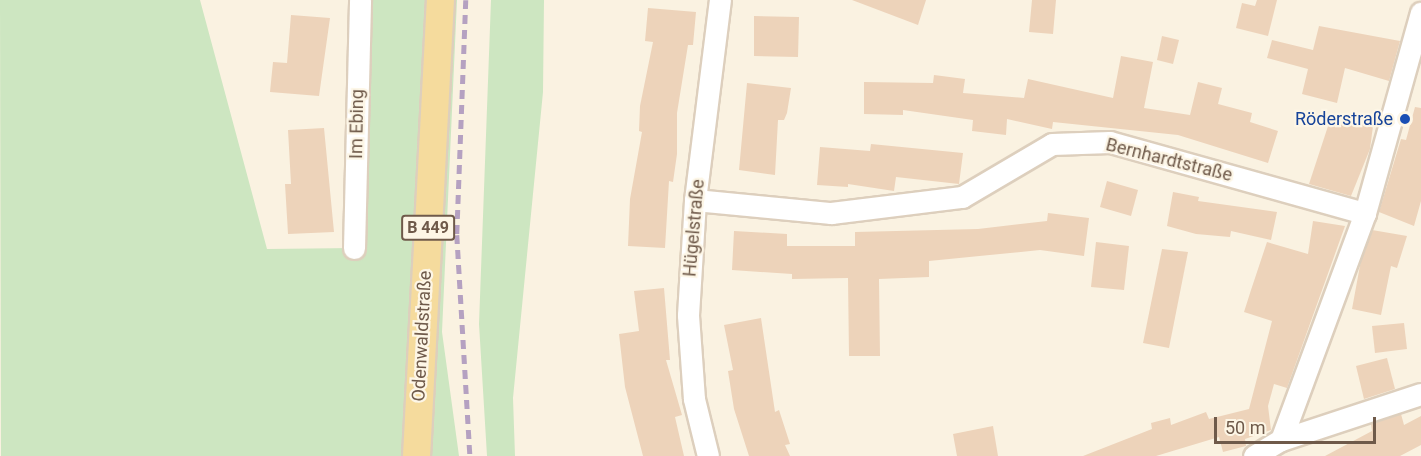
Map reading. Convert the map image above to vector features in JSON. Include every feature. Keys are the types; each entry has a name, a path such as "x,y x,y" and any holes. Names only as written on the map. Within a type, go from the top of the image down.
{"main road":[{"name":"Odenwaldstraße","path":"416,456 440,0"}],"street":[{"name":"Im Ebing","path":"354,248 360,0"},
{"name":"Hügelstraße","path":"708,456 694,399 688,315 695,200 720,0"},
{"path":"1281,440 1365,213 1421,13"},
{"name":"Bernhardtstraße","path":"695,200 831,213 962,197 1052,144 1110,142 1365,213"},
{"path":"1254,456 1281,440 1421,394"}],"green space":[{"path":"0,0 200,0 267,249 354,248 360,0 457,0 442,332 459,456 1,456"},
{"path":"491,0 544,0 543,92 513,398 515,456 487,456 479,324"}],"building":[{"path":"852,0 926,0 918,25"},
{"path":"1032,0 1056,0 1053,34 1029,32"},
{"path":"1257,0 1277,0 1268,36 1236,28 1242,3 1255,6"},
{"path":"648,8 696,12 693,45 688,45 677,113 677,154 673,182 669,181 665,248 628,246 630,199 642,132 639,131 640,106 653,42 645,41"},
{"path":"291,15 330,18 319,96 270,92 273,62 287,63"},
{"path":"754,16 799,17 798,57 754,56"},
{"path":"1319,26 1400,41 1389,81 1345,68 1337,103 1302,94 1308,69 1267,58 1272,40 1313,50"},
{"path":"1162,36 1179,40 1173,64 1157,60"},
{"path":"1121,56 1153,62 1144,108 1190,115 1198,82 1222,88 1218,104 1252,113 1250,122 1278,131 1268,163 1178,135 1053,122 1052,129 1007,119 1006,135 972,131 973,120 903,110 903,115 864,114 864,82 933,83 934,75 965,79 963,93 1024,98 1028,79 1113,98"},
{"path":"747,83 791,88 787,113 784,120 778,120 775,175 739,170"},
{"path":"1415,107 1421,108 1421,201 1414,226 1379,212 1401,139 1406,140"},
{"path":"1331,117 1373,126 1370,149 1351,196 1309,184"},
{"path":"324,128 334,232 288,234 285,184 291,184 288,130"},
{"path":"871,144 963,153 959,184 896,177 894,191 848,184 848,187 817,185 820,147 870,151"},
{"path":"1107,181 1138,190 1131,216 1100,207"},
{"path":"1173,192 1199,197 1198,201 1277,212 1271,240 1231,231 1230,237 1196,234 1167,226"},
{"path":"1048,213 1089,218 1084,256 1040,250 929,261 929,277 879,279 880,356 849,356 848,278 792,279 792,274 732,270 734,231 787,234 787,246 855,246 855,232 978,229 1047,221"},
{"path":"1313,221 1345,226 1287,388 1274,384 1268,406 1271,430 1245,439 1246,446 1223,452 1219,437 1156,456 1083,456 1152,429 1151,423 1170,418 1171,425 1206,412 1209,419 1249,409 1272,321 1244,312 1267,242 1308,254"},
{"path":"1372,230 1407,236 1397,268 1391,266 1381,315 1352,309 1361,260"},
{"path":"1096,242 1129,246 1124,290 1091,287"},
{"path":"1162,249 1188,252 1169,348 1143,343"},
{"path":"664,288 670,360 666,360 682,415 675,417 684,456 643,456 625,387 619,334 639,331 634,291"},
{"path":"761,318 775,412 779,410 790,444 785,445 790,456 749,456 734,409 728,371 733,370 724,325"},
{"path":"1404,323 1407,349 1375,353 1372,326"},
{"path":"1387,358 1395,389 1364,399 1356,366"},
{"path":"1401,414 1404,425 1421,416 1421,445 1400,456 1325,456 1372,431 1371,424"},
{"path":"993,426 998,456 957,456 953,434"}],"railway":[{"path":"466,0 457,235 470,456"}],"place":[{"name":"Röderstraße","path":"1405,119"}]}
